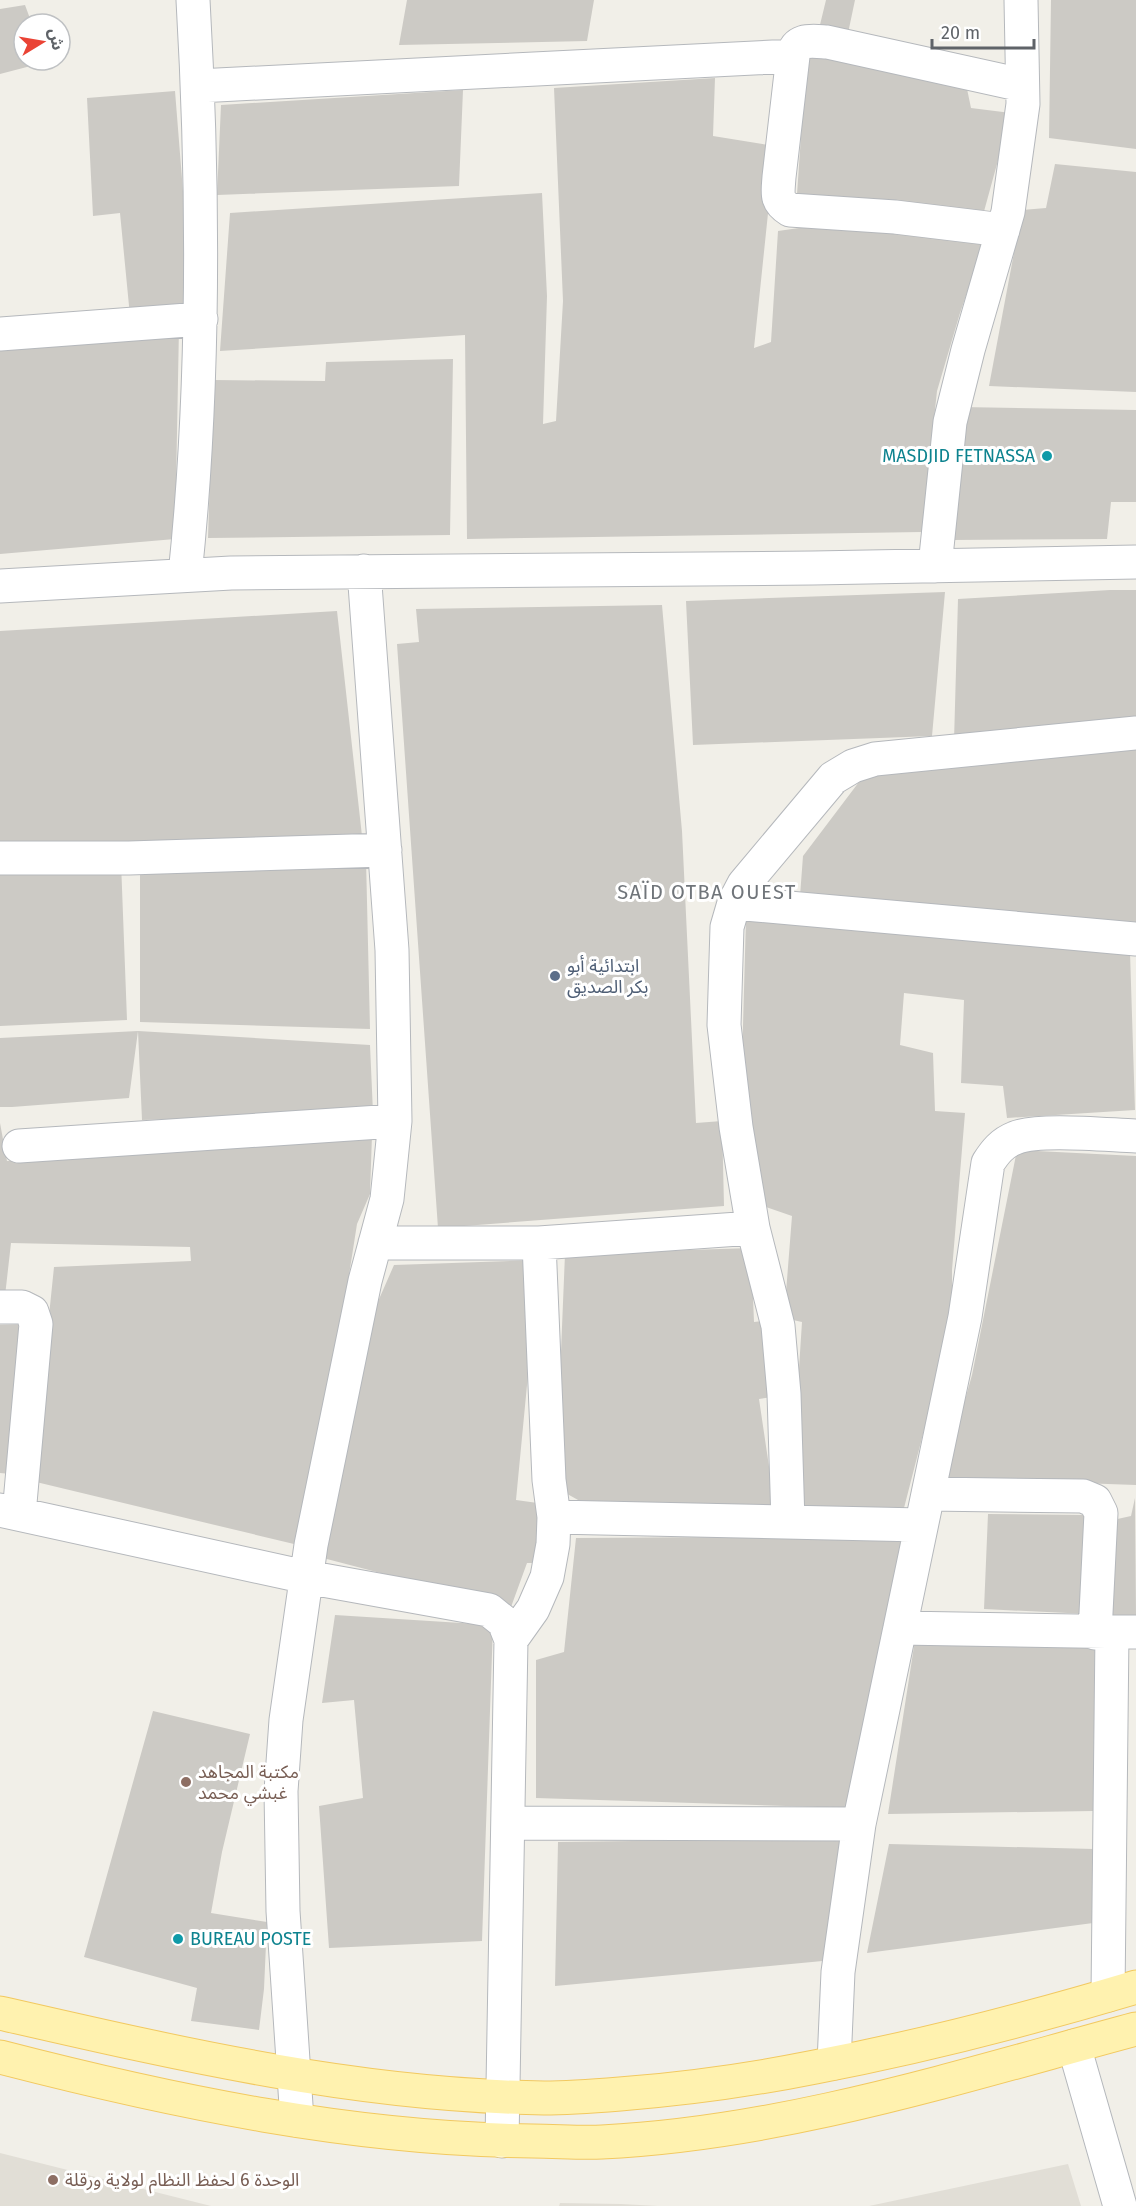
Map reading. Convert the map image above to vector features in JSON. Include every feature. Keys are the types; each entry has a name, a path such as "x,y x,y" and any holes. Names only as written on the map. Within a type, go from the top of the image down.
{"main road":[{"path":"0,2013 198,2057 295,2074 381,2087 546,2098 655,2091 763,2077 911,2048 1008,2025 1122,1991"},
{"path":"0,2057 198,2103 379,2132 476,2141 602,2142 785,2120 903,2093 1136,2029"}],"street":[{"path":"185,575 191,517 201,319 198,86 193,0"},
{"path":"935,566 950,422 968,350 1008,212 1023,104 1021,0"},
{"path":"1003,230 895,217 790,210 782,205 778,196 779,177 794,48 809,40 827,42 1023,85"},
{"path":"198,86 793,56"},
{"path":"0,334 201,319"},
{"path":"0,586 185,575 1136,562"},
{"path":"297,2120 283,1911 281,1791 285,1720 306,1577 360,1304 387,1199 396,1121 392,950 364,572"},
{"path":"788,1522 784,1394 777,1326 753,1228 736,1127 724,1025 727,927 734,903 744,884 833,778 853,766 875,759 1136,733"},
{"path":"0,858 129,858 385,850"},
{"path":"734,903 1136,939"},
{"path":"19,1146 396,1121"},
{"path":"834,2063 838,1972 859,1824 965,1317 988,1163 998,1147 1015,1137 1043,1133 1136,1136"},
{"path":"375,1243 539,1243 753,1228"},
{"path":"511,1640 533,1609 547,1577 553,1544 554,1517 549,1480 539,1243"},
{"path":"0,1307 22,1307 32,1312 36,1324 10,1512 306,1577 489,1610 504,1622 511,1640 502,2141"},
{"path":"554,1517 788,1522 1083,1496 1095,1501 1101,1513 1114,1633 1122,1991"},
{"path":"900,1628 1114,1633"},
{"path":"508,1823 859,1824"},
{"path":"1074,2046 1120,2206"}],"shaded area":[{"name":"الوحدة 6 لحفظ النظام لولاية ورقلة","path":"0,2153 211,2206 0,2206"},
{"path":"1068,2164 1081,2206 869,2206"},
{"path":"560,2203 621,2204 658,2206 559,2206"}],"building":[{"path":"407,0 594,0 587,41 399,45"},
{"path":"826,0 855,0 847,38 818,33"},
{"path":"1051,0 1136,0 1136,149 1049,138"},
{"path":"25,5 28,12 12,12 12,71 0,74 0,9"},
{"path":"807,50 966,84 971,108 1011,113 983,215 797,194"},
{"path":"715,78 713,136 775,146 754,348 771,342 778,231 820,225 921,223 983,245 937,391 922,532 467,539 465,335 220,351 230,213 542,193 547,296 543,424 556,421 563,301 554,88"},
{"path":"463,90 459,186 217,195 221,105"},
{"path":"175,91 186,229 184,309 130,316 120,213 93,216 87,98"},
{"path":"1055,164 1136,172 1136,392 989,386 1022,210 1046,208"},
{"path":"179,327 175,539 0,554 0,341"},
{"path":"453,359 450,535 208,538 213,380 325,381 326,362"},
{"name":"MASDJID FETNASSA","path":"961,407 1136,410 1136,502 1111,502 1107,539 952,540"},
{"path":"1136,590 1136,722 954,741 958,599"},
{"path":"945,592 932,736 693,745 686,601"},
{"name":"ابتدائية أبو بكر الصديق","path":"662,605 682,831 696,1123 722,1121 724,1206 438,1228 397,644 419,642 416,609"},
{"path":"337,611 362,836 0,845 0,631"},
{"path":"1136,741 1136,922 800,896 803,856 865,774"},
{"path":"366,859 370,1029 140,1022 140,864"},
{"path":"0,862 121,862 127,1020 0,1026"},
{"path":"746,918 1130,952 1135,1110 1007,1118 1003,1086 961,1083 964,1000 904,993 900,1045 933,1053 935,1111 965,1113 952,1270 952,1321 904,1508 794,1510 795,1430 802,1322 784,1318 792,1216 766,1207 740,1133"},
{"path":"138,1031 129,1098 0,1107 0,1038"},
{"path":"138,1031 370,1045 373,1113 142,1120"},
{"path":"0,1123 7,1161 372,1135 370,1194 357,1224 336,1358 294,1544 32,1481 54,1267 191,1261 190,1247 11,1243 5,1296 0,1297"},
{"path":"1017,1150 1136,1156 1136,1485 943,1478 972,1375"},
{"path":"751,1248 754,1322 763,1321 772,1397 759,1399 775,1507 587,1505 562,1491 559,1400 565,1254"},
{"path":"539,1260 516,1500 552,1505 540,1563 527,1563 511,1607 323,1558 369,1322 394,1265"},
{"path":"30,1324 11,1474 0,1473 0,1325"},
{"path":"1135,1498 1136,1615 1105,1616 1113,1520 1131,1516"},
{"path":"988,1514 1084,1515 1088,1614 984,1609"},
{"path":"904,1536 850,1808 536,1798 536,1660 564,1652 576,1538"},
{"path":"335,1615 493,1625 482,1941 329,1948 319,1806 363,1798 354,1700 322,1703"},
{"path":"915,1640 1095,1644 1093,1811 888,1814"},
{"name":"BUREAU POSTE","path":"153,1711 250,1734 222,1852 211,1913 267,1922 264,1989 259,2030 191,2021 197,1988 84,1957"},
{"path":"850,1838 833,1960 555,1986 558,1842"},
{"path":"889,1844 1094,1849 1093,1923 867,1953"}],"place":[{"name":"MASDJID FETNASSA","path":"1047,456"},
{"name":"ابتدائية أبو بكر الصديق","path":"555,976"},
{"name":"مكتبة المجاهد غبشي محمد","path":"186,1782"},
{"name":"BUREAU POSTE","path":"178,1939"},
{"name":"الوحدة 6 لحفظ النظام لولاية ورقلة","path":"53,2180"}],"district":[{"name":"SAÏD OTBA OUEST","path":"707,892"}]}
